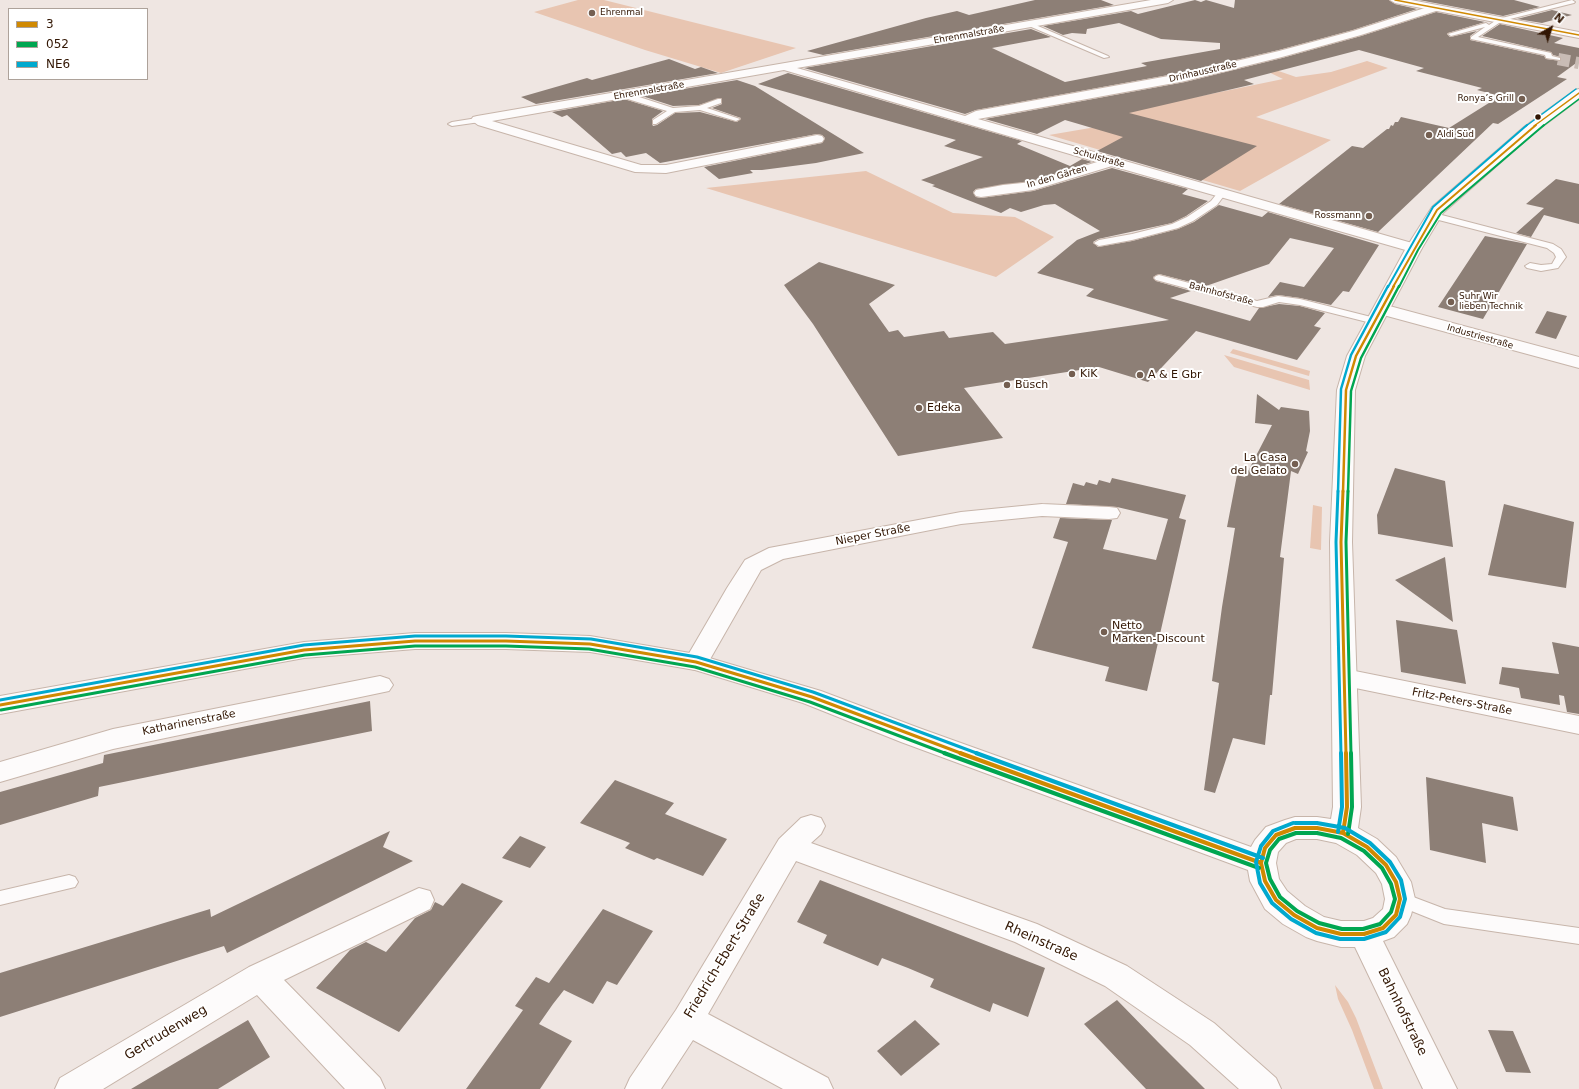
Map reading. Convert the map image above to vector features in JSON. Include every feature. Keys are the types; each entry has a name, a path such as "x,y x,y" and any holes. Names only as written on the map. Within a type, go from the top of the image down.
{"street":[{"name":"Ehrenmalstraße","path":"476,120 784,68 1168,0"},
{"path":"1395,0 1498,21 1579,35"},
{"name":"Drinhausstraße","path":"966,120 976,116 1185,77 1282,54 1357,33 1435,8"},
{"name":"Schulstraße","path":"784,68 1414,248"},
{"path":"1343,833 1347,807 1341,542 1346,390 1356,356 1414,248 1437,210 1529,130 1579,94"},
{"path":"476,120 640,169 666,169 818,139"},
{"name":"In den Gärten","path":"981,193 1033,186 1110,162"},
{"name":"Industriestraße","path":"1378,315 1579,364"},
{"name":"Nieper Straße","path":"696,662 738,588 753,565 777,553 961,518 1042,510 1109,513"},
{"path":"0,705 304,650 415,641 590,644 696,662 812,697 1261,863"},
{"name":"Fritz-Peters-Straße","path":"1345,678 1579,725"},
{"name":"Katharinenstraße","path":"0,772 113,739 380,685"},
{"name":"Friedrich-Ebert-Straße","path":"642,1089 687,1020 789,847 811,826"},
{"path":"1295,828 1317,828 1343,833 1367,847 1386,865 1396,882 1400,899 1396,915 1383,928 1364,934 1335,933 1317,928 1294,915 1276,900 1265,881 1261,863 1265,848 1276,835 1295,828"},
{"name":"Rheinstraße","path":"789,847 1026,933 1116,976 1202,1034 1264,1089"},
{"name":"Gertrudenweg","path":"72,1089 260,977 418,900"},
{"name":"Bahnhofstraße","path":"1364,934 1440,1089"},
{"path":"260,977 368,1089"},
{"path":"687,1020 816,1089"}],"lane":[{"path":"1451,34 1572,2"},
{"path":"1498,21 1473,38 1550,54 1548,57 1558,59"},
{"path":"1031,25 1106,56"},
{"path":"624,95 673,110 700,108 718,101"},
{"path":"700,108 736,119"},
{"path":"656,122 673,110"},
{"path":"452,124 476,120"},
{"path":"1099,243 1132,237 1175,226 1190,219 1214,203 1222,193"},
{"path":"1434,216 1550,246 1558,251 1561,257 1555,266 1541,268 1530,266"},
{"name":"Bahnhofstraße","path":"1159,278 1257,304 1264,304 1278,299 1378,315"},
{"path":"0,898 69,882"},
{"path":"1400,899 1444,916 1579,936"}],"shaded area":[{"path":"578,0 604,0 796,48 721,73 645,50 534,12"},
{"path":"1367,61 1388,68 1256,117 1331,140 1240,191 1049,135 1096,127 1085,120 1283,79 1258,67 1264,66 1296,77 1331,72"},
{"path":"866,171 953,213 1015,217 1054,237 996,277 706,188"},
{"path":"1233,349 1310,371 1309,376 1230,353"},
{"path":"1224,355 1309,380 1310,390 1234,367"},
{"path":"1313,505 1322,507 1321,550 1310,548"},
{"path":"1335,985 1348,1002 1356,1018 1383,1089 1374,1089 1352,1030 1338,999"}],"building":[{"path":"1035,0 1101,0 1114,5 823,55 807,51 926,18 957,11 969,15"},
{"path":"1195,0 1201,2 1206,0 1234,8 1235,0 1389,0 1395,4 1417,9 1353,30 1279,50 1185,72 976,110 965,114 804,68 1031,29 1051,37 992,48 1065,82 1147,66 1141,63 1220,49 1220,43 1161,39 1119,23 1087,29 1086,34 1072,33 1063,35 1043,26 1131,11 1138,14"},
{"path":"1419,0 1514,0 1540,7 1503,16"},
{"path":"1552,10 1572,15 1542,23 1517,19"},
{"path":"1436,12 1485,22 1448,33 1447,34 1450,37 1477,31 1470,36 1470,40 1544,56 1546,59 1561,61 1561,57 1553,55 1551,52 1482,36 1500,24 1563,38 1554,43 1579,48 1579,61 1557,77 1567,79 1498,124 1493,123 1378,232 1279,204 1352,146 1363,148 1389,129 1391,125 1393,126 1395,122 1398,122 1401,117 1449,128 1500,96 1477,90 1482,88 1416,71 1424,68 1359,50 1244,80 1254,84 1129,113 1257,146 1201,181 1097,151 1123,137 1065,120 1037,134 985,119 1185,82 1282,58 1361,36"},
{"path":"669,59 695,69 701,67 718,73 536,104 521,97 587,78 592,80"},
{"path":"788,73 1022,141 1017,144 1070,166 1082,159 1092,162 1032,181 976,189 973,192 976,197 981,198 1033,191 1112,168 1188,189 1182,194 1208,201 1186,216 1172,223 1098,239 1093,242 1098,247 1132,241 1178,229 1194,222 1219,205 1262,217 1268,212 1379,245 1349,292 1343,291 1331,305 1278,295 1268,297 1280,282 1304,287 1334,248 1290,238 1269,264 1206,286 1159,274 1153,277 1156,281 1191,291 1170,298 1250,321 1259,308 1279,304 1300,306 1325,313 1314,326 1321,328 1297,360 1196,331 1148,382 1099,367 964,388 1003,438 898,456 813,324 784,285 819,262 895,285 869,304 889,332 898,330 904,337 944,331 949,338 993,332 1005,344 1169,320 1086,296 1094,289 1037,273 1077,240 1100,231 1055,204 1044,205 1021,212 1010,208 1001,213 932,186 935,185 921,180 983,157 944,146 956,140 758,84"},
{"path":"737,80 755,86 864,153 816,163 762,170 750,170 753,173 719,179 704,167 822,143 825,138 822,135 817,134 660,163 646,153 626,157 621,152 612,154 567,115 562,117 552,112 624,99 663,111 652,119 653,126 675,113 700,112 737,122 741,118 712,108 722,104 721,98 699,105 673,106 642,96"},
{"path":"1556,179 1579,184 1579,224 1544,215 1531,237 1516,233 1544,208 1526,204"},
{"path":"1485,236 1527,244 1483,319 1438,307"},
{"path":"1547,311 1567,316 1556,339 1535,333"},
{"path":"1257,394 1279,410 1281,407 1309,411 1310,431 1306,451 1308,452 1298,474 1291,471 1280,557 1284,558 1272,695 1270,695 1265,745 1233,738 1215,793 1204,790 1219,683 1212,681 1235,528 1227,527 1237,475 1245,477 1272,425 1255,423"},
{"path":"1395,468 1445,481 1453,547 1378,534 1377,515"},
{"path":"1112,478 1186,495 1179,518 1186,520 1147,691 1105,681 1109,667 1032,648 1068,542 1053,538 1060,518 1112,520 1103,549 1156,560 1168,519 1117,507 1066,504 1073,483 1084,486 1086,482 1097,485 1099,480 1110,483"},
{"path":"1504,504 1574,522 1566,588 1488,575"},
{"path":"1445,557 1453,622 1395,580"},
{"path":"1396,620 1457,630 1466,684 1401,672"},
{"path":"1552,642 1579,647 1579,714 1567,712 1564,696 1559,695 1560,705 1521,698 1519,688 1499,684 1502,667 1559,674"},
{"path":"370,701 372,731 99,787 98,796 0,825 0,792 103,763 104,755"},
{"path":"1426,777 1513,797 1518,831 1482,823 1486,863 1430,850"},
{"path":"615,780 674,803 665,814 727,839 703,876 657,858 654,860 625,848 630,843 580,823"},
{"path":"390,831 383,847 413,861 227,953 224,946 0,1017 0,973 210,909 211,917"},
{"path":"520,836 546,847 530,868 502,858"},
{"path":"820,880 1045,968 1028,1017 993,1003 990,1012 930,987 934,979 908,968 882,958 878,966 823,943 827,935 797,922"},
{"path":"462,883 503,901 399,1032 316,988 350,950 366,942 386,952 415,918 431,910 435,902 443,906"},
{"path":"603,909 653,931 617,985 607,981 593,1004 564,990 553,1004 539,1024 572,1041 540,1089 466,1089 523,1010 515,1006 536,977 549,983"},
{"path":"1117,1000 1205,1089 1146,1089 1084,1024"},
{"path":"248,1020 270,1057 218,1089 131,1089"},
{"path":"915,1020 940,1044 901,1076 877,1051"},
{"path":"1488,1030 1513,1031 1531,1073 1506,1072"}],"tunnel":[{"path":"1558,59 1579,63"}],"transit line":[{"name":"3","path":"1395,0 1579,35"},
{"name":"NE6","path":"1338,832 1342,807 1336,542 1341,389 1351,355 1410,246 1433,207 1526,126 1576,89"},
{"name":"3","path":"1343,833 1347,807 1341,542 1346,390 1356,356 1414,248 1437,210 1529,130 1579,93"},
{"name":"052","path":"1348,834 1352,807 1346,542 1351,391 1361,358 1418,250 1441,213 1532,134 1579,99"},
{"name":"NE6","path":"0,700 304,645 415,636 506,636 591,639 697,657 813,692 912,730 1263,858"},
{"name":"3","path":"0,705 304,650 415,641 506,641 590,644 696,662 812,697 910,735 1261,863"},
{"name":"052","path":"1,710 305,655 415,646 506,646 589,649 695,667 810,702 908,740 1259,868"},
{"name":"NE6","path":"1293,823 1273,831 1261,846 1256,862 1260,883 1272,903 1291,919 1316,933 1340,939 1364,939 1386,932 1400,917 1405,899 1401,880 1390,862 1370,843 1345,828 1317,823 1295,823"},
{"name":"3","path":"1295,828 1317,828 1343,833 1367,847 1386,865 1396,882 1400,899 1396,915 1383,928 1364,934 1341,934 1317,928 1294,915 1276,900 1265,881 1261,863 1265,848 1276,835 1295,828"},
{"name":"052","path":"1296,833 1317,833 1341,838 1364,851 1382,868 1391,884 1395,899 1391,912 1380,924 1363,929 1342,929 1319,923 1297,911 1280,897 1270,879 1266,863 1270,850 1279,839 1296,833"}],"place":[{"name":"Ehrenmal","path":"592,13"},
{"name":"Ronya’s Grill","path":"1522,99"},
{"name":"Aldi Süd","path":"1429,135"},
{"name":"Rossmann","path":"1369,216"},
{"name":"Suhr Wir lieben Technik","path":"1451,302"},
{"name":"KiK","path":"1072,374"},
{"name":"A & E Gbr","path":"1140,375"},
{"name":"Büsch","path":"1007,385"},
{"name":"Edeka","path":"919,408"},
{"name":"La Casa del Gelato","path":"1295,464"},
{"name":"Netto Marken-Discount","path":"1104,632"}]}
